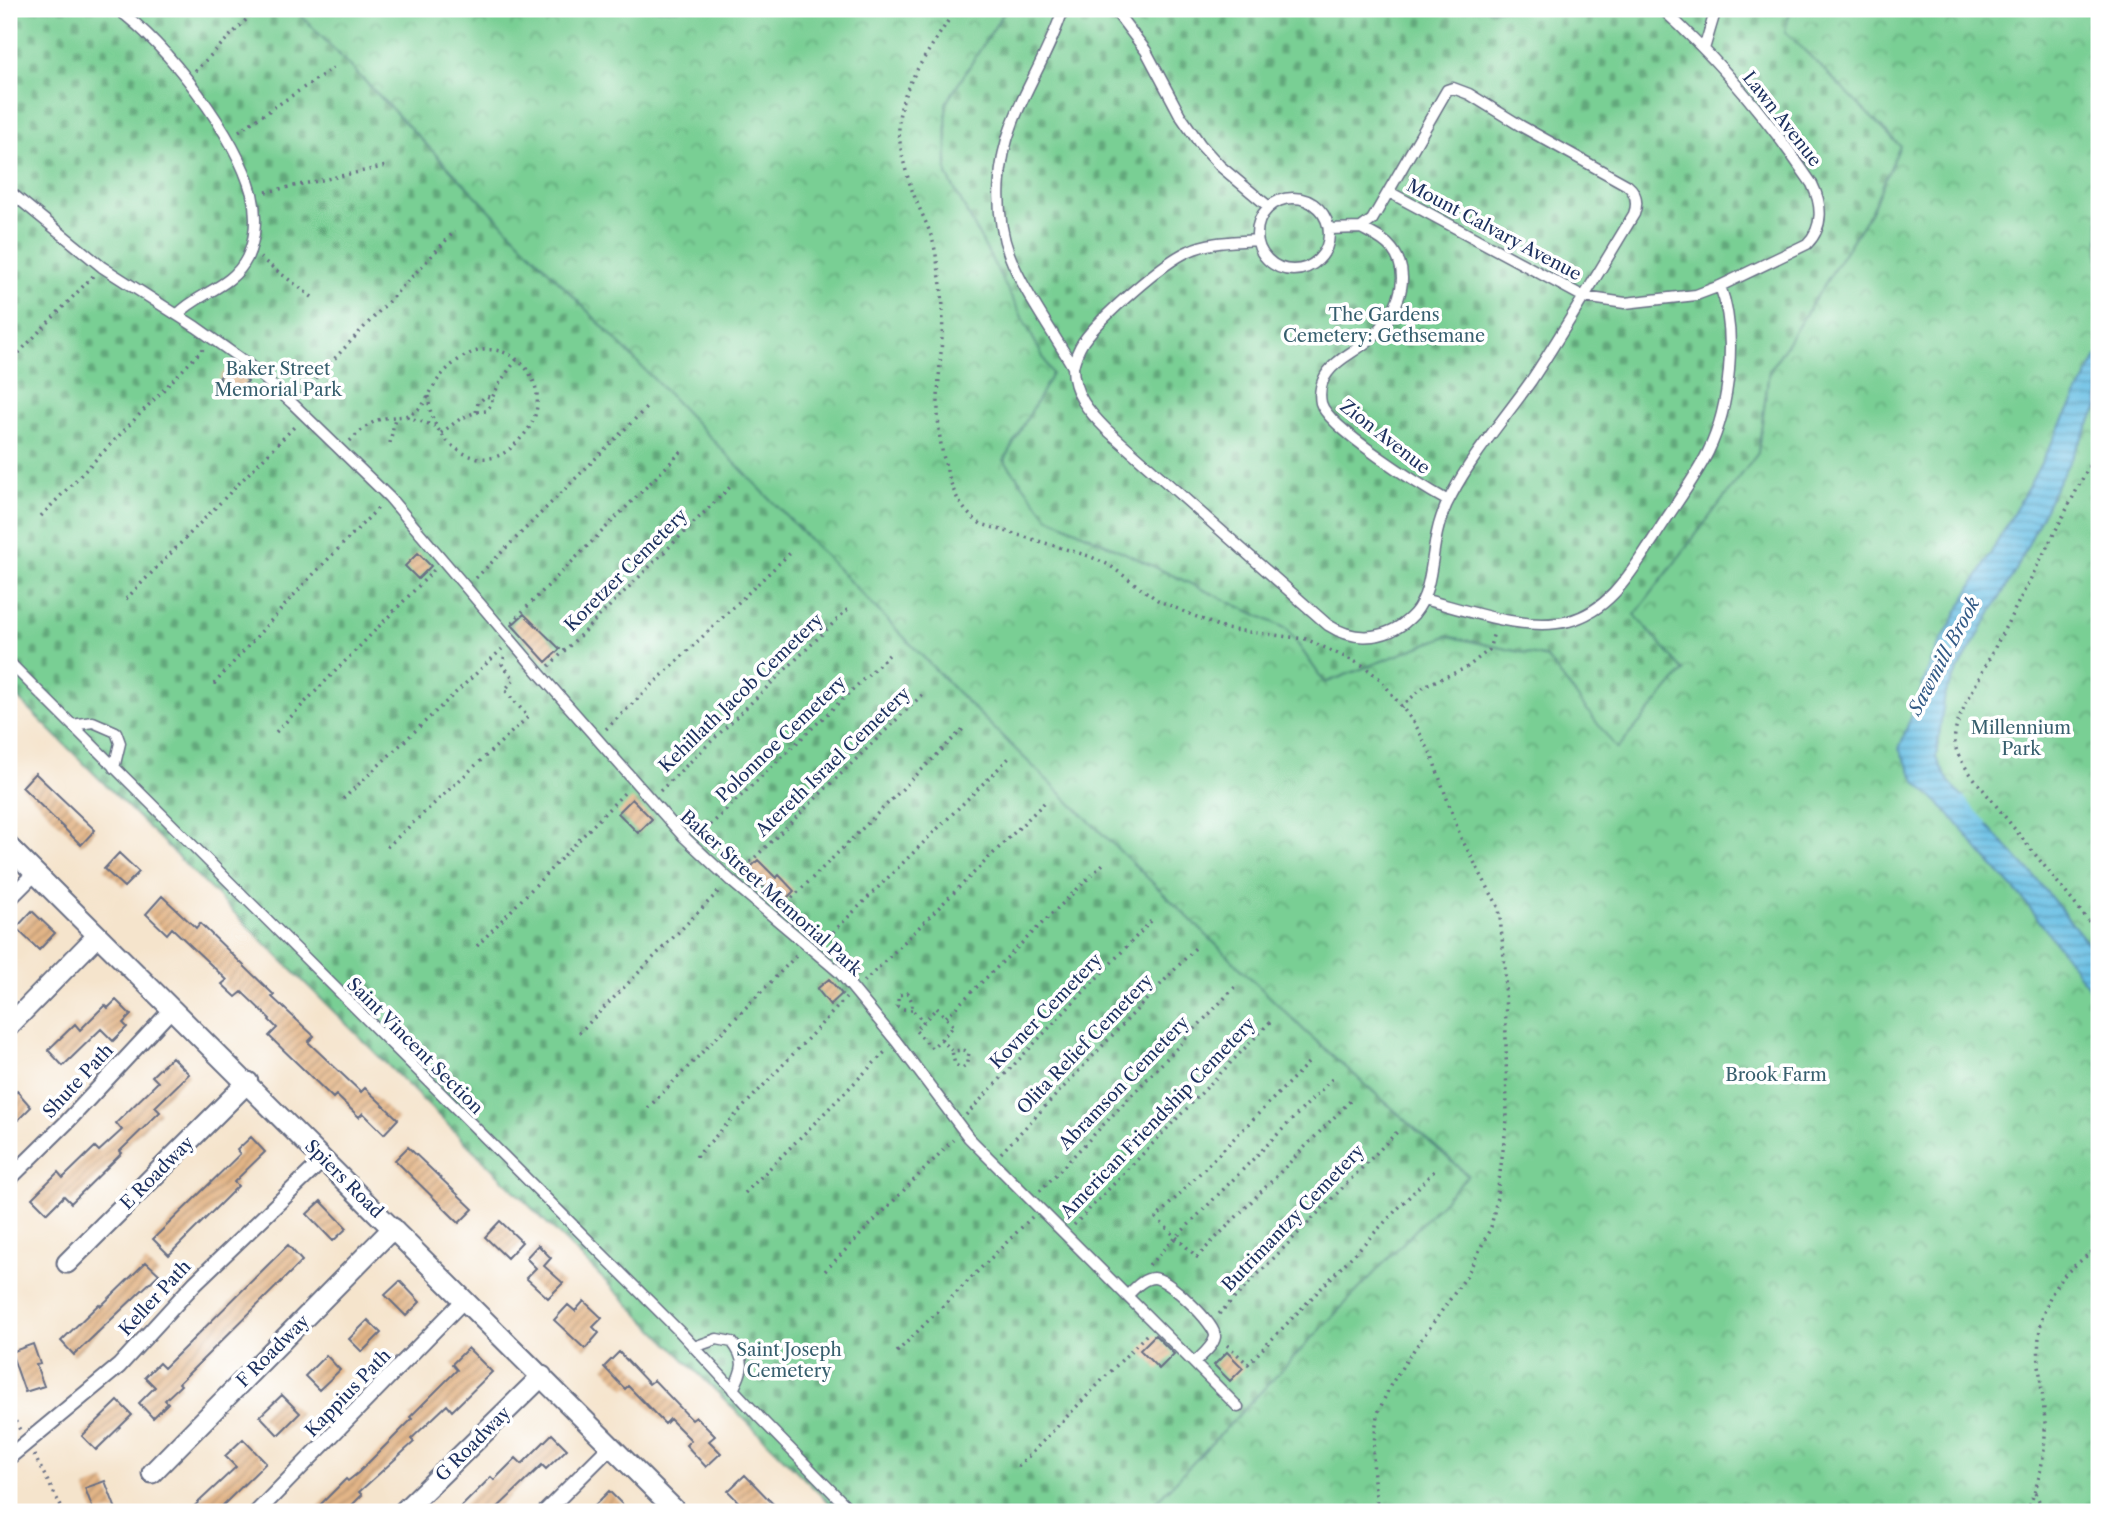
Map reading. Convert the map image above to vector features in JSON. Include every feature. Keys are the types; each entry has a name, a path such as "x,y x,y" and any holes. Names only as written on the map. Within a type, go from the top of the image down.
{"street":[{"name":"Spiers Road","path":"9,847 677,1512"},
{"path":"9,899 35,873"},
{"path":"9,1026 97,936"},
{"name":"Shute Path","path":"9,1179 66,1123 172,1009"},
{"name":"E Roadway","path":"67,1263 248,1082"},
{"name":"Keller Path","path":"9,1457 119,1366 195,1283 324,1159"},
{"name":"F Roadway","path":"152,1473 393,1228"},
{"name":"Kappius Path","path":"257,1512 465,1299"},
{"name":"G Roadway","path":"403,1512 542,1376"},
{"path":"545,1512 611,1446"}],"lane":[{"path":"117,9 144,32 186,80 227,139 252,195 255,223 250,251 241,267 229,280 190,303 177,315"},
{"path":"1063,9 1050,45 1008,135 1000,201 1002,225 1009,253 1073,367 1075,385 1083,403 1107,430 1334,629 1363,638 1387,632 1409,619 1423,600 1439,524 1448,502 1458,483 1531,380 1584,297 1634,214 1636,195 1628,185 1521,127 1469,94 1457,89 1447,90 1372,220 1361,228 1329,229"},
{"path":"1114,9 1146,51 1180,115 1200,144 1213,160 1269,207"},
{"name":"Lawn Avenue","path":"1584,297 1625,303 1686,297 1720,286 1807,244 1816,232 1820,209 1817,193 1790,152 1745,94 1704,49 1662,9"},
{"path":"1704,49 1716,9"},
{"name":"Baker Street Memorial Park","path":"9,191 102,267 248,364 306,415 388,497 690,844 833,966 896,1041 960,1127 992,1162 1238,1407"},
{"name":"Mount Calvary Avenue","path":"1389,191 1584,297"},
{"path":"1284,199 1308,201 1322,212 1329,229 1327,246 1321,257 1312,265 1296,271 1284,270 1264,257 1257,240 1259,222 1269,207 1284,199"},
{"name":"Zion Avenue","path":"1361,228 1387,244 1396,256 1402,270 1401,290 1393,311 1378,332 1327,373 1321,386 1322,406 1344,429 1413,480 1448,502"},
{"path":"1073,367 1079,349 1091,333 1148,279 1177,257 1206,245 1257,240"},
{"path":"1423,600 1498,618 1540,624 1578,618 1603,604 1629,575 1707,454 1714,437 1725,389 1730,341 1728,312 1720,286"},
{"name":"Saint Vincent Section","path":"9,662 694,1347 852,1512"},
{"path":"72,725 93,722 116,732 120,743 114,768"},
{"path":"1127,1296 1141,1283 1152,1278 1164,1281 1210,1323 1215,1334 1212,1343 1194,1363"},
{"path":"694,1347 717,1339 732,1342 740,1353 743,1369 733,1390"}],"path":[{"path":"186,80 257,9"},
{"path":"955,9 916,72 901,108 899,124 905,167 934,246 940,277 943,310 936,395 938,436 958,501 968,516 981,524 1089,556 1109,565 1159,601 1195,617 1225,629 1306,639 1362,665 1380,679 1415,724 1431,754 1461,838 1499,908 1505,967 1507,1120 1491,1227 1466,1277 1390,1385 1377,1415 1373,1467 1378,1512"},
{"path":"227,139 333,68"},
{"path":"252,195 387,166"},
{"path":"292,403 455,231"},
{"path":"250,251 312,297"},
{"path":"9,363 102,267"},
{"path":"41,516 213,339"},
{"path":"341,450 377,420 407,416 422,406 443,374 468,354 491,351 517,359 533,378 538,403 534,419 517,442 502,454 481,458 457,449 441,433 430,412 429,397"},
{"path":"441,433 456,421 476,412 486,411 492,404 500,382 517,359"},
{"path":"476,412 476,406 482,398 492,398"},
{"path":"467,587 647,407"},
{"path":"126,599 306,415"},
{"path":"407,416 436,427"},
{"path":"390,443 395,418"},
{"path":"2099,447 1965,705 1956,725 1954,743 1958,757 1969,772 2099,934"},
{"path":"503,630 682,451"},
{"name":"Koretzer Cemetery","path":"540,674 731,486"},
{"path":"214,684 303,585 388,497"},
{"path":"597,737 790,553"},
{"path":"276,733 444,560"},
{"name":"Kehillath Jacob Cemetery","path":"651,800 850,607"},
{"path":"1401,707 1426,685 1466,668 1489,650 1498,618"},
{"path":"343,799 511,641"},
{"path":"387,847 528,717 505,690 514,679 502,664 505,654 502,650"},
{"name":"Polonnoe Cemetery","path":"690,844 890,654"},
{"name":"Atereth Israel Cemetery","path":"579,1033 730,880 924,693"},
{"path":"773,917 963,729"},
{"path":"648,1108 811,947 1010,757"},
{"path":"477,946 635,782"},
{"path":"696,1157 855,990 1046,801"},
{"path":"946,1017 1103,864"},
{"name":"Kovner Cemetery","path":"825,1271 1154,918"},
{"name":"Olita Relief Cemetery","path":"992,1162 1198,945"},
{"name":"Abramson Cemetery","path":"1031,1200 1237,985"},
{"path":"912,1010 908,993 899,995 897,1006 912,1010 923,1021"},
{"path":"937,1008 954,1026 932,1048 915,1030 923,1021 937,1008"},
{"name":"American Friendship Cemetery","path":"1065,1234 1270,1022"},
{"path":"941,1039 953,1051 955,1065 962,1068 966,1066 969,1054 964,1050 953,1051"},
{"path":"745,1193 896,1041"},
{"path":"1308,1063 1156,1218 1197,1258 1353,1098"},
{"path":"1141,1283 1150,1264 1333,1078"},
{"name":"Butrimantzy Cemetery","path":"1210,1323 1397,1132"},
{"path":"1215,1334 1248,1364 1436,1168"},
{"path":"897,1352 1040,1209"},
{"path":"2027,1512 2044,1460 2045,1436 2038,1349 2040,1318 2058,1284 2099,1245"},
{"path":"1018,1467 1156,1325"},
{"path":"9,1409 64,1512"},
{"path":"2035,1493 2045,1512"}],"green space":[{"name":"Baker Street Memorial Park","path":"9,9 295,9 964,699 1305,1031 1468,1176 1146,1512 838,1512 9,689"},
{"name":"Brook Farm","path":"295,9 1006,9 946,103 947,175 1052,374 1004,460 1048,517 1287,629 1325,683 1447,636 1547,658 1617,749 1684,671 1635,615 1758,453 1769,372 1871,211 1900,146 1785,31 1791,9 2099,9 2099,1512 1146,1512 1468,1175 1305,1031 964,699"},
{"name":"The Gardens Cemetery: Gethsemane","path":"1006,9 1791,9 1785,31 1901,146 1871,211 1769,372 1758,453 1636,615 1684,671 1617,750 1547,658 1447,636 1325,683 1287,629 1048,517 1004,460 1051,373 947,175 946,103"}],"water":[{"path":"2099,353 2099,406 2052,494 2017,568 1945,693 1936,758 1948,780 2033,875 2099,957 2099,1001 2023,899 1948,812 1917,783 1899,749 1935,652 2031,482"}],"building":[{"path":"229,366 248,381 238,393 219,378"},
{"path":"418,553 431,566 418,579 405,566"},
{"path":"524,614 560,649 546,662 512,625"},
{"path":"35,773 95,830 81,845 22,787"},
{"path":"632,799 652,819 638,833 618,813"},
{"path":"119,853 139,872 124,887 104,869"},
{"path":"758,860 776,878 779,875 794,891 781,904 745,873"},
{"path":"162,896 196,928 200,923 314,1036 308,1042 361,1092 365,1088 398,1119 384,1134 363,1113 359,1117 336,1095 333,1098 269,1036 277,1028 270,1019 242,992 236,997 222,984 227,980 172,928 167,934 146,914"},
{"path":"32,911 55,933 39,950 16,928"},
{"path":"829,979 842,994 830,1005 817,989"},
{"path":"116,1000 131,1015 123,1023 127,1027 113,1041 101,1029 63,1066 48,1050 75,1024 80,1030 105,1005 108,1008"},
{"path":"172,1057 189,1074 155,1107 160,1112 71,1203 64,1196 47,1213 32,1198 58,1172 63,1178 95,1147 99,1151 122,1130 116,1123 158,1082 152,1076"},
{"path":"17,1091 31,1107 18,1120 9,1111 9,1099"},
{"path":"251,1137 265,1152 234,1182 238,1186 169,1255 153,1239 240,1154 237,1150"},
{"path":"408,1147 473,1209 459,1223 395,1160"},
{"path":"321,1201 347,1228 333,1241 307,1214"},
{"path":"500,1221 522,1242 507,1258 485,1237"},
{"path":"288,1245 302,1261 179,1383 181,1385 165,1400 168,1403 153,1418 139,1403 155,1387 145,1377 159,1363 164,1368"},
{"path":"538,1245 551,1258 544,1266 563,1283 548,1298 526,1278 536,1268 526,1258"},
{"path":"146,1262 159,1274 74,1355 61,1341"},
{"path":"400,1281 420,1302 406,1316 385,1295"},
{"path":"584,1301 602,1318 593,1327 599,1333 585,1349 554,1320 568,1305 575,1311"},
{"path":"368,1320 381,1333 362,1352 349,1339"},
{"path":"1155,1335 1174,1354 1159,1369 1140,1350"},
{"path":"33,1344 40,1364 36,1365 44,1386 25,1392 11,1352"},
{"path":"468,1348 492,1372 452,1411 447,1405 411,1439 414,1442 359,1492 362,1495 345,1512 313,1512 346,1479 348,1481 358,1473 412,1419 410,1417 457,1370 452,1364"},
{"path":"619,1352 649,1384 654,1380 692,1420 696,1417 715,1436 709,1441 721,1453 706,1467 686,1445 691,1440 670,1419 665,1424 628,1386 625,1389 604,1367"},
{"path":"1227,1352 1243,1368 1230,1381 1214,1365"},
{"path":"326,1355 340,1370 319,1390 305,1376"},
{"path":"282,1395 300,1413 278,1435 260,1416"},
{"path":"118,1401 132,1415 96,1450 82,1436"},
{"path":"552,1434 567,1449 546,1469 542,1465 493,1512 456,1512 491,1477 494,1480 516,1458 522,1464"},
{"path":"243,1439 266,1463 216,1512 188,1512 236,1467 225,1456"},
{"path":"745,1475 781,1512 748,1512 728,1491"},
{"path":"105,1481 117,1512 94,1512 85,1488"},
{"path":"609,1491 630,1512 588,1512"}],"waterway":[{"name":"Sawmill Brook","path":"1963,800 1985,824"}],"park label":[{"name":"Millennium Park","path":"2021,738"},
{"name":"Saint Joseph Cemetery","path":"789,1360"}]}
